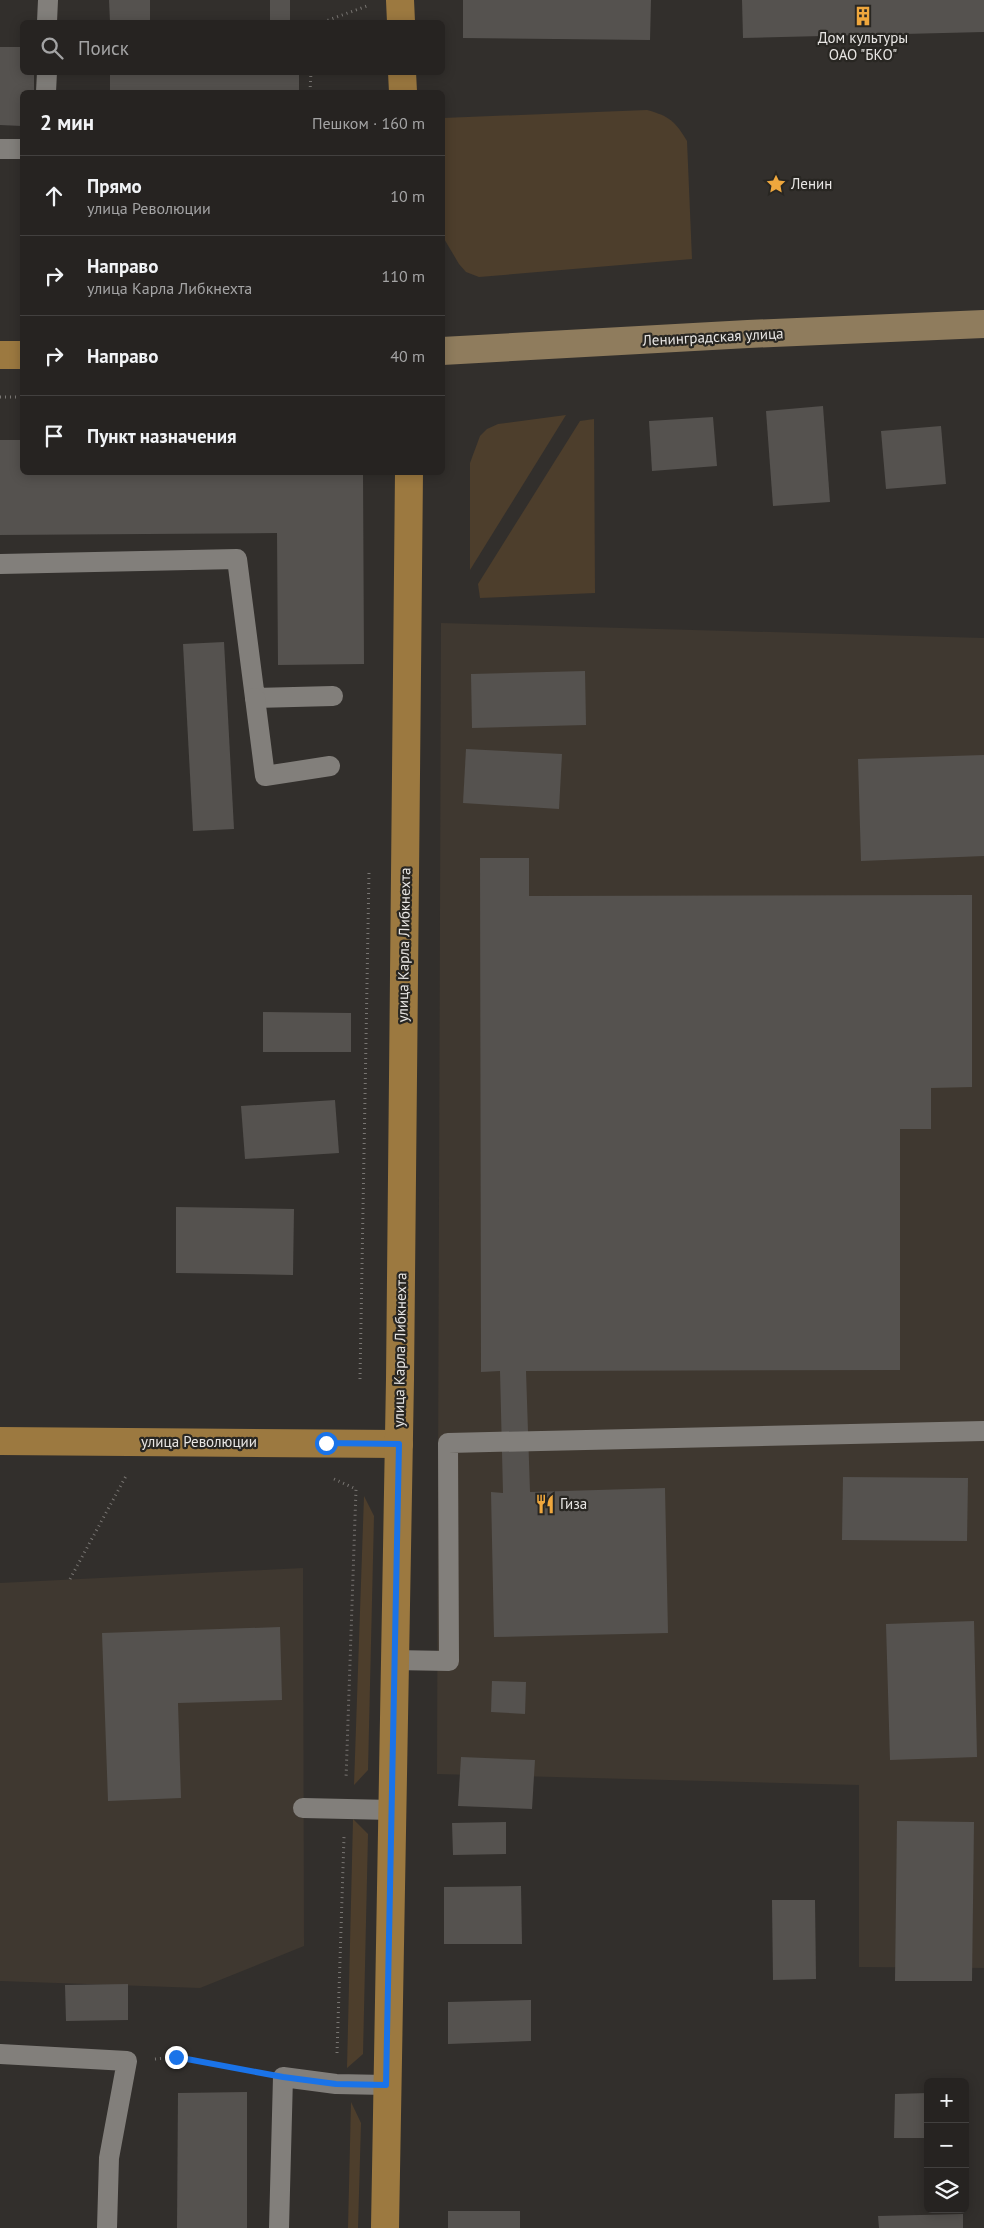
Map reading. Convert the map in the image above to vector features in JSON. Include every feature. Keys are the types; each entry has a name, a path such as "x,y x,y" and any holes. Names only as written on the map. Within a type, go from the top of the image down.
{"main road":[{"path":"400,0 401,20"},
{"path":"402,75 403,90"},
{"path":"0,355 20,355"},
{"name":"улица Карла Либкнехта","path":"385,2228 386,2085 399,1444 409,475"},
{"name":"улица Революции","path":"0,1441 399,1444"}],"street":[{"name":"Ленинградская улица","path":"445,351 984,324"}],"lane":[{"path":"47,20 48,0"},
{"path":"46,90 47,75"},
{"path":"0,150 20,149"},
{"path":"0,564 237,559 265,776 330,766"},
{"path":"255,698 333,696"},
{"path":"394,1660 449,1661 448,1443 984,1431"},
{"path":"303,1808 392,1810"},
{"path":"0,2054 127,2061 108,2158 107,2228"},
{"path":"279,2228 283,2077 336,2084 386,2085"}],"path":[{"path":"329,20 368,6"},
{"path":"310,90 311,75"},
{"path":"0,397 20,397"},
{"path":"360,1379 369,865"},
{"path":"70,1579 126,1476"},
{"path":"127,2061 176,2057 283,2077"}],"shaded area":[{"path":"647,110 666,117 679,129 687,141 692,259 479,277 466,272 445,240 445,118"},
{"path":"566,415 470,570 470,463 480,436 487,429 498,424"},
{"path":"594,419 595,593 480,598 478,584 580,421"},
{"path":"441,623 984,638 984,1968 859,1967 859,1785 437,1774"},
{"path":"364,1496 374,1516 368,1770 354,1785"},
{"path":"303,1568 304,1946 200,1988 0,1981 0,1583"},
{"path":"353,1819 368,1834 363,2054 347,2068"},
{"path":"351,2102 361,2123 358,2228 348,2228"}],"building":[{"path":"109,0 150,0 150,20 110,20"},
{"path":"270,0 290,0 290,20 270,20"},
{"path":"463,0 651,0 650,40 463,38"},
{"name":"Дом культуры ОАО \"БКО\"","path":"742,0 984,0 984,32 743,38"},
{"path":"0,47 20,47 20,75 34,75 34,90 20,90 20,126 0,125"},
{"path":"110,75 299,75 299,90 110,90"},
{"path":"823,406 830,502 773,506 766,411"},
{"path":"713,417 717,466 652,471 649,421"},
{"path":"941,426 946,484 886,489 881,431"},
{"path":"0,440 20,440 20,475 363,475 364,664 278,665 277,533 0,535"},
{"path":"224,642 234,829 193,831 183,644"},
{"path":"585,671 586,725 472,728 471,674"},
{"path":"466,749 562,754 559,809 463,803"},
{"path":"984,755 984,856 861,861 858,759"},
{"path":"480,858 529,858 529,896 972,895 972,1087 931,1088 931,1129 900,1129 900,1370 526,1371 530,1492 665,1488 668,1633 494,1637 491,1492 503,1493 500,1371 481,1372"},
{"path":"263,1012 351,1013 351,1052 263,1052"},
{"path":"335,1100 339,1153 245,1159 241,1106"},
{"path":"176,1207 294,1209 293,1275 176,1273"},
{"path":"843,1477 968,1478 967,1541 842,1540"},
{"path":"974,1621 977,1757 890,1760 886,1624"},
{"path":"280,1627 282,1700 178,1703 181,1798 108,1801 102,1633"},
{"path":"492,1681 526,1682 525,1714 491,1712"},
{"path":"461,1757 535,1760 532,1809 458,1806"},
{"path":"897,1821 974,1822 972,1981 895,1981"},
{"path":"506,1822 506,1854 453,1855 452,1823"},
{"path":"521,1886 522,1944 444,1944 444,1887"},
{"path":"772,1900 815,1900 816,1979 773,1980"},
{"path":"128,1984 128,2020 66,2021 65,1985"},
{"path":"531,2000 531,2041 448,2044 448,2002"},
{"path":"247,2092 247,2228 177,2228 178,2093"},
{"path":"924,2093 924,2138 894,2138 895,2094"},
{"path":"448,2211 520,2211 520,2228 448,2228"},
{"path":"963,2214 963,2228 879,2228 878,2216"}],"place":[{"name":"Дом культуры ОАО \"БКО\"","path":"863,16"},
{"name":"Ленин","path":"776,184"},
{"name":"Гиза","path":"545,1504"}],"route":[{"path":"176,2057 283,2077 336,2084 386,2085 399,1444 326,1443"}]}
